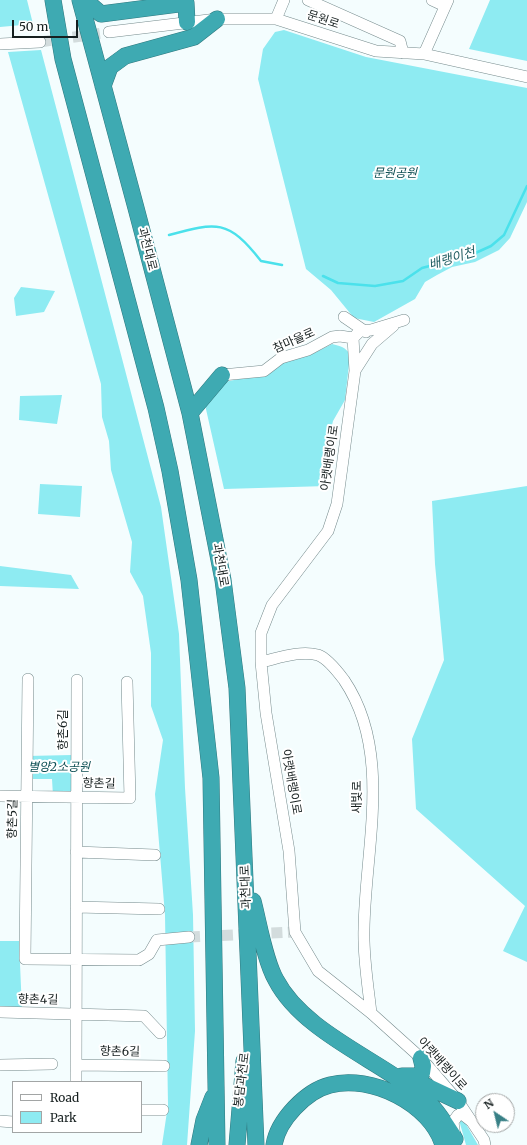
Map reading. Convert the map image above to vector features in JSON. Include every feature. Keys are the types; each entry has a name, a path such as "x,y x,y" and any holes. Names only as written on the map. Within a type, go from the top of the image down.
{"highway":[{"path":"53,0 63,59 99,189 156,408 170,471 189,580 211,778 217,1145"},
{"name":"과천대로","path":"80,0 190,413 223,580 237,688 246,875 250,1016 256,1145"},
{"path":"85,0 101,14 184,1 187,22"},
{"path":"103,86 110,67 125,56 194,38 217,19"},
{"path":"190,413 222,375"},
{"path":"246,875 276,980 293,1005 321,1028 418,1093 440,1114 452,1143"},
{"name":"봉담과천로","path":"237,1145 237,1128 250,1016"},
{"path":"395,1077 417,1076 422,1073 423,1066 421,1058"},
{"path":"395,1077 424,1085 458,1101"},
{"path":"274,1145 276,1137 290,1111 305,1099 330,1085 354,1084 378,1087 396,1094 412,1104 452,1143"},
{"path":"199,1145 204,1120 216,1090"}],"street":[{"path":"276,19 284,0"},
{"path":"308,0 400,41 403,53"},
{"path":"424,54 447,3 432,0"},
{"name":"문원로","path":"109,32 217,19 276,19 376,51 424,54 527,76"},
{"path":"0,44 40,42"},
{"path":"344,317 372,337 370,347 355,371 353,340 344,317"},
{"path":"404,320 370,347 362,351 353,340 358,332 404,320"},
{"name":"참마을로","path":"222,375 264,371 281,358 308,350 332,337 340,336 353,340"},
{"name":"아랫배랭이로","path":"355,371 337,504 328,531 272,605 261,633 261,662 266,713 290,851 294,932 318,970 371,1013 421,1058 458,1101 472,1121 485,1145"},
{"name":"새빛로","path":"261,662 299,653 319,656 338,672 351,692 362,717 369,745 372,776 372,808 364,929 371,1013"},
{"name":"향촌5길","path":"28,679 25,960 76,959"},
{"name":"향촌6길","path":"76,1081 77,680"},
{"name":"향촌길","path":"0,796 130,798 127,682"},
{"path":"76,852 155,855"},
{"path":"76,907 159,909"},
{"path":"76,959 139,960 149,954 157,940 189,937"},
{"name":"향촌4길","path":"0,1012 76,1013"},
{"path":"76,1013 144,1016 160,1033"},
{"path":"0,1064 52,1064"},
{"name":"향촌6길","path":"76,1065 164,1066"},
{"path":"142,1110 163,1110"},
{"path":"452,1143 453,1122 458,1115 462,1114 472,1121"},
{"path":"0,1121 12,1122"}],"green space":[{"path":"0,0 27,0 33,24 0,27"},
{"path":"490,0 527,0 527,61 469,49"},
{"name":"문원공원","path":"284,30 366,57 527,88 527,202 510,238 499,250 475,262 452,267 437,275 425,282 415,299 374,322 354,318 331,290 306,269 258,79 263,49 275,32"},
{"path":"41,50 161,507 179,634 185,788 193,915 195,1031 187,1145 162,1145 168,1105 165,915 155,794 163,740 151,706 151,653 143,596 130,572 132,542 111,470 109,441 102,417 101,384 8,52"},
{"path":"21,287 55,291 44,312 16,316 14,298"},
{"path":"332,344 345,349 350,355 345,400 333,421 331,429 326,463 327,486 224,489 201,387 267,373 285,361 312,354"},
{"path":"62,395 57,424 19,420 20,396"},
{"path":"40,484 82,486 80,517 38,514"},
{"path":"527,486 527,962 503,951 525,906 416,809 412,739 444,660 435,564 432,501"},
{"path":"0,566 71,575 79,589 0,586"},
{"name":"별양2소공원","path":"72,755 73,796 53,796 52,779 28,779 27,756"},
{"path":"0,941 19,941 22,1010 0,1009"},
{"path":"463,1119 478,1145 466,1145 459,1120"}],"waterway":[{"name":"배랭이천","path":"323,276 338,283 375,286 403,281 422,268 471,255 491,246 504,235 527,186"},
{"name":"배랭이천","path":"169,235 211,226 221,227 239,237 250,247 261,261 282,265"}],"tunnel":[{"path":"40,42 109,32"},
{"path":"189,937 295,932"}]}
